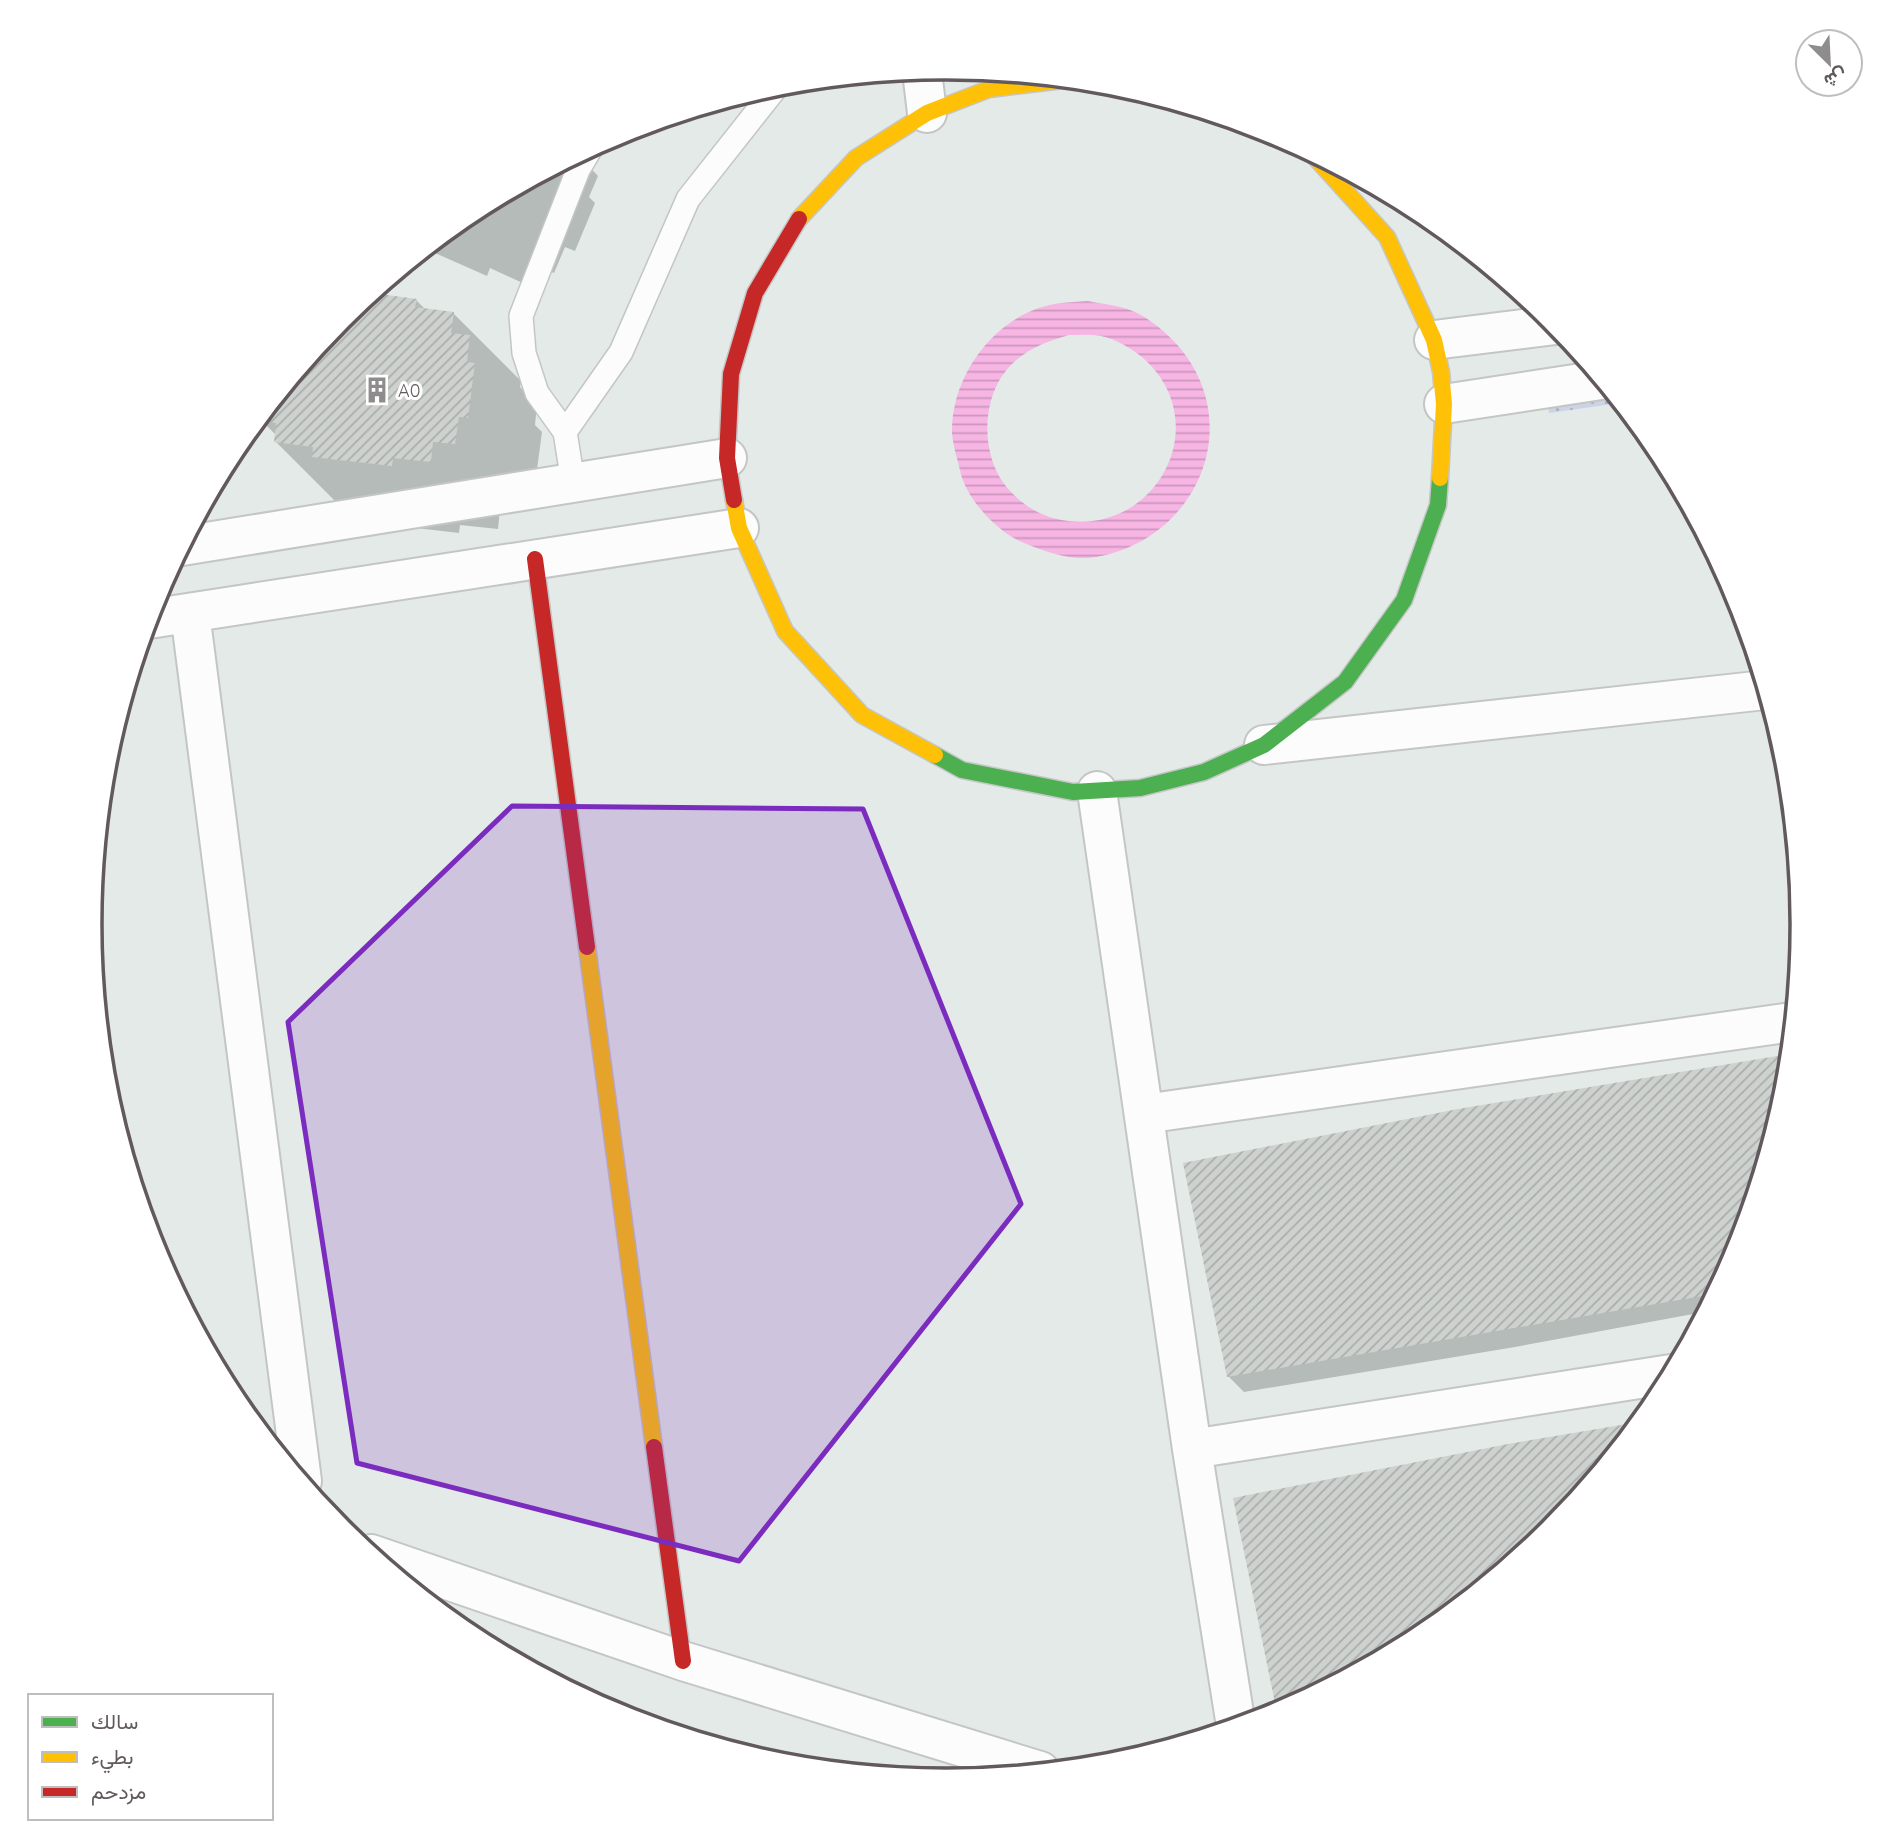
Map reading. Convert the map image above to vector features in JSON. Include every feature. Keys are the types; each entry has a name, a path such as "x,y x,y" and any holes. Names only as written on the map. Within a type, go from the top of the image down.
{"street":[{"path":"923,81 927,113"},
{"path":"985,81 927,113 856,158 798,220 755,293 731,374 727,458 739,528 785,631 862,715 962,770 1073,792 1140,788 1204,772 1264,744 1345,682 1404,600 1438,505 1444,404 1434,340 1387,237 1328,172"},
{"path":"1434,340 1541,327"},
{"path":"1444,404 1591,382"},
{"path":"197,536 727,458"},
{"path":"161,617 739,528"},
{"path":"535,559 683,1661"},
{"path":"190,613 300,1465"},
{"path":"1264,744 1756,691"},
{"path":"1097,791 1192,1449 1234,1716"},
{"path":"1144,1114 1783,1023"},
{"path":"1192,1449 1657,1376"},
{"path":"395,1562 683,1661 1020,1764"}],"lane":[{"path":"565,432 621,352 688,198 766,100"},
{"path":"573,482 565,432 537,393 524,353 521,316 582,163"}],"highlighted area":[{"path":"512,806 863,809 1021,1204 739,1561 357,1463 288,1022"}],"shaded area":[{"path":"1088,301 1130,310 1144,317 1180,348 1199,379 1209,412 1209,445 1200,476 1183,504 1160,528 1131,546 1096,557 1077,558 1059,555 1014,538 984,513 963,481 952,433 954,412 967,372 992,338 1026,313 1051,305","holes":["1069,335 1107,337 1138,354 1165,385 1175,414 1174,444 1164,472 1147,495 1122,512 1092,521 1048,517 1017,498 999,476 989,448 987,432 991,402 1003,374 1026,353"]},
{"path":"1592,383 1610,404 1549,413 1545,390"}],"building":[{"name":"A0","path":"385,295 417,299 415,307 454,312 451,333 470,335 467,362 475,363 468,418 459,417 455,444 433,442 431,462 393,458 392,466 312,457 313,447 274,442 276,423 269,422 312,368"},
{"path":"1778,1056 1761,1142 1745,1195 1704,1296 1227,1377 1183,1163 1458,1109"},
{"path":"1624,1425 1580,1480 1542,1520 1502,1558 1459,1593 1368,1654 1319,1681 1274,1701 1233,1498 1508,1444"}],"traffic: fast":[{"path":"935,755 962,770 1073,792 1140,788 1204,772 1264,745 1345,682 1404,600 1438,505 1440,478"}],"traffic: slow":[{"path":"799,219 856,158 927,113 989,89 1025,85"},
{"path":"1328,172 1387,237 1434,340 1444,404 1440,478"},
{"path":"734,500 739,528 785,631 862,715 935,755"},
{"path":"587,947 654,1447"}],"traffic: jam":[{"path":"734,500 727,458 731,374 755,293 799,219"},
{"path":"535,559 587,947"},
{"path":"654,1447 683,1661"}],"place":[{"name":"A0","path":"377,390"}]}
